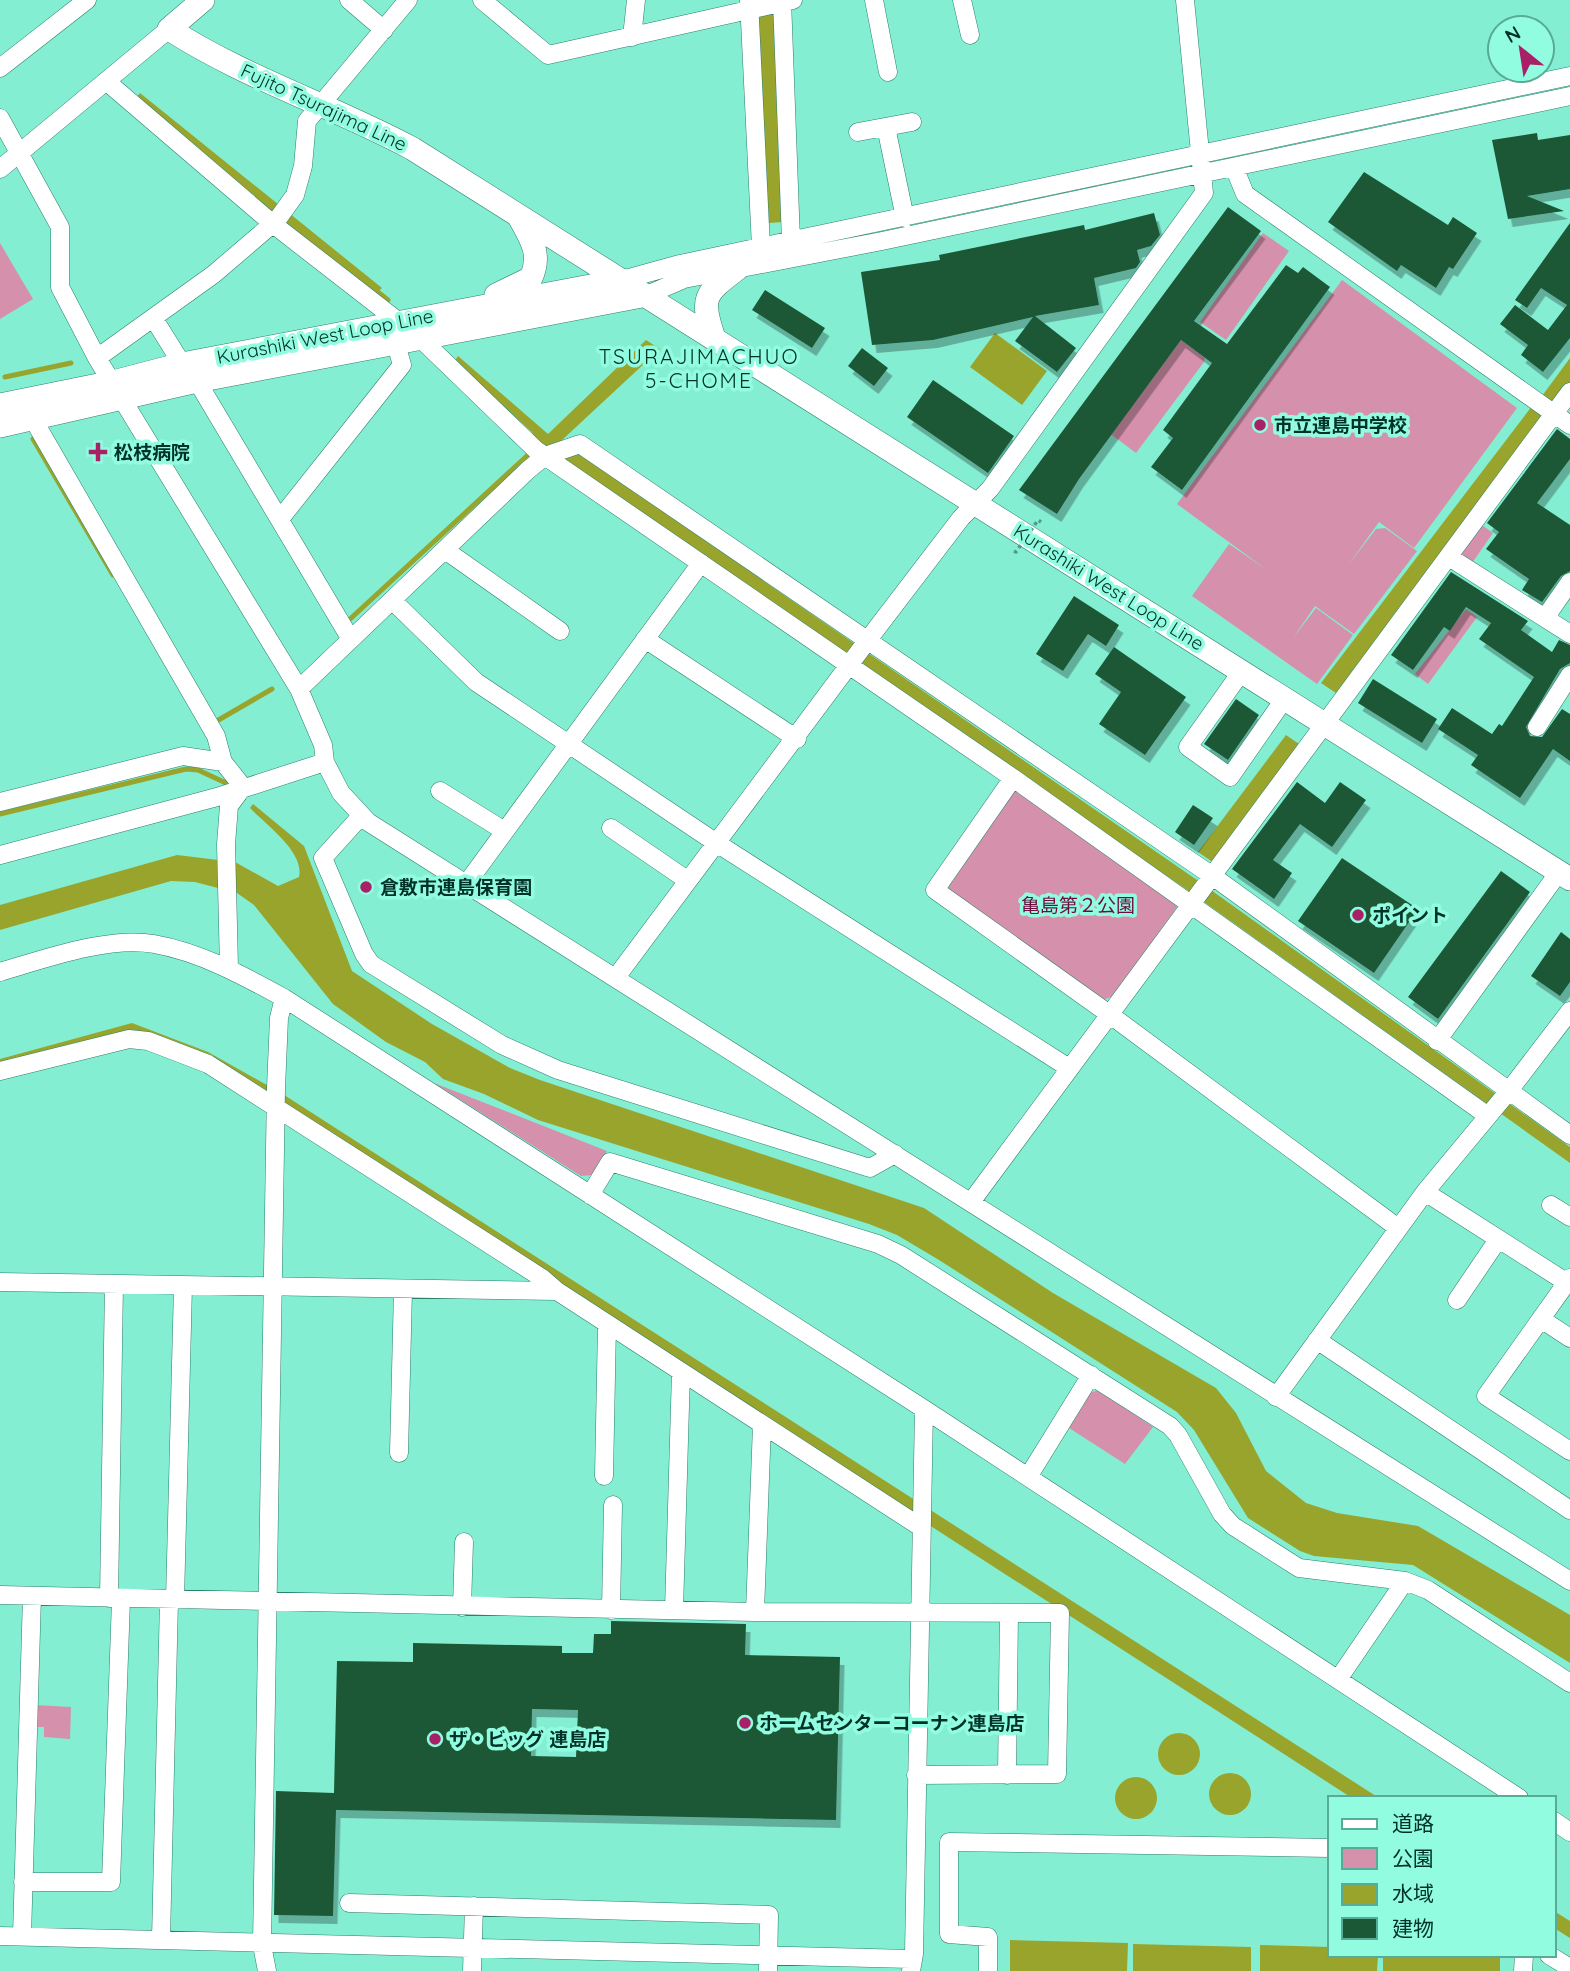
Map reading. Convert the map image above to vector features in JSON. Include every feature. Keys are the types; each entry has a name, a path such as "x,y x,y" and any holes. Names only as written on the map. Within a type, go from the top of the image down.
{"main road":[{"path":"169,29 203,0"},
{"name":"Fujito Tsurajima Line","path":"169,29 201,50 323,104 413,149 622,280"},
{"path":"454,311 519,286 531,278 537,266 537,251 519,217"},
{"path":"714,338 706,314 706,298 709,290 737,269"},
{"name":"Kurashiki West Loop Line","path":"0,426 33,419 118,391 190,373 397,333 454,311 622,280 1564,876"},
{"name":"Kurashiki West Loop Line","path":"397,333 421,339 647,295"},
{"name":"Kurashiki West Loop Line","path":"3,398 118,391"}],"street":[{"path":"0,68 87,0"},
{"path":"349,0 384,30"},
{"path":"97,358 214,274 279,218 295,195 303,166 307,121 408,0"},
{"path":"482,0 548,55 751,7 783,2 792,241"},
{"path":"632,37 636,0"},
{"path":"874,0 888,72"},
{"path":"962,0 970,35"},
{"path":"617,976 858,655 976,503 990,489 1204,193 1185,0"},
{"path":"751,7 761,247"},
{"path":"0,169 169,29"},
{"path":"622,280 761,247 1570,76"},
{"path":"106,81 279,218 397,333 402,365 280,519"},
{"path":"647,295 684,279 1570,96"},
{"path":"0,118 60,228 61,287 97,358 299,689 323,746 325,761 341,793 361,816 1570,1581"},
{"path":"858,132 912,122"},
{"path":"886,127 905,218"},
{"path":"1234,167 1245,194 1570,425"},
{"path":"153,319 190,373 350,638"},
{"path":"421,339 549,455 701,563 858,655 1208,878 1437,1041 1506,1094 1570,1135"},
{"path":"971,1202 1570,392"},
{"path":"33,419 216,736 223,762 243,787"},
{"path":"299,689 350,638 549,455 580,444 858,655 1013,778 1192,900 1489,1114"},
{"path":"445,550 560,631"},
{"path":"1449,557 1570,634"},
{"path":"467,883 503,830 701,563"},
{"path":"1545,618 1570,582"},
{"path":"392,600 476,682 718,844 1069,1068"},
{"path":"645,639 797,738"},
{"path":"1242,671 1188,747 1230,777 1285,698"},
{"path":"1537,727 1570,675"},
{"path":"1,796 183,756 223,762"},
{"path":"0,855 217,797 325,761"},
{"path":"1013,778 935,890 1110,1014 1398,1228"},
{"path":"229,968 225,895 226,844 229,806 243,787"},
{"path":"440,791 503,830"},
{"path":"361,816 323,858 364,954 371,964 502,1045 558,1070 870,1168 895,1154"},
{"path":"611,828 687,880"},
{"path":"1437,1041 1564,876"},
{"path":"0,972 114,945 153,944 229,968 284,998 924,1409 1516,1796"},
{"path":"267,1971 262,1945 266,1601 278,1018 284,998"},
{"path":"1276,1397 1425,1192 1570,1011"},
{"path":"0,1071 139,1038 208,1064 277,1100 542,1278 557,1292 762,1425 920,1516"},
{"path":"590,1195 610,1161 878,1244 942,1279 1170,1426 1178,1435 1222,1514 1233,1526 1298,1568 1405,1581 1428,1590 1570,1683"},
{"path":"1425,1192 1497,1241 1569,1280 1486,1396 1570,1451"},
{"path":"1551,1205 1570,1217"},
{"path":"1457,1300 1497,1241"},
{"path":"0,1282 557,1292"},
{"path":"23,1882 111,1882 115,1599 114,1284"},
{"path":"161,1939 183,1286"},
{"path":"399,1453 403,1290"},
{"path":"1541,1320 1570,1338"},
{"path":"604,1476 607,1325"},
{"path":"1317,1340 1570,1510"},
{"path":"674,1610 681,1372"},
{"path":"1028,1477 1091,1375"},
{"path":"0,1936 161,1939 262,1945 473,1947 769,1963 911,1965 914,1954 924,1409"},
{"path":"755,1612 762,1425"},
{"path":"611,1609 613,1505"},
{"path":"462,1607 464,1542"},
{"path":"1339,1678 1405,1581"},
{"path":"0,1595 755,1612 1060,1613 1057,1774 916,1775"},
{"path":"22,1936 32,1596"},
{"path":"1007,1775 1009,1613"},
{"path":"988,1971 988,1937 949,1934 949,1842 1328,1848"},
{"path":"348,1903 769,1915 769,1963"},
{"path":"472,1971 474,1906"},
{"path":"1552,1957 1570,1968"}],"path":[{"path":"1014,551 1016,552 1038,520 1041,522"}],"green space":[{"path":"1263,233 1289,251 1226,340 1200,322"},
{"path":"0,243 33,299 0,319"},
{"path":"1342,280 1517,408 1414,548 1379,522 1349,564 1376,529 1385,528 1417,551 1354,634 1315,606 1293,638 1316,608 1353,635 1317,684 1192,596 1229,544 1267,570 1177,504"},
{"path":"1181,340 1205,358 1204,362 1136,453 1112,435 1113,431"},
{"path":"1479,523 1493,533 1472,563 1458,553"},
{"path":"1466,609 1477,617 1428,684 1415,674"},
{"name":"亀島第２公園","path":"1020,790 1171,898 1177,907 1113,996 1103,1000 944,891 1013,792"},
{"path":"434,1083 607,1151 593,1175 581,1176"},
{"path":"1098,1390 1153,1427 1125,1464 1066,1426 1087,1394"},
{"path":"35,1705 71,1707 70,1739 44,1737 44,1727 34,1727"}],"water":[{"path":"774,0 783,222 769,223 756,18"},
{"path":"140,93 382,288 374,295 134,100"},
{"path":"995,333 1047,371 1022,405 970,367"},
{"path":"646,340 660,349 561,441 1197,880 1570,1147 1570,1163 1190,892 536,442 532,432 454,362 458,356 548,434"},
{"path":"1570,358 1570,382 1554,405 1542,396"},
{"path":"1532,406 1542,415 1336,693 1321,683"},
{"path":"1286,735 1302,746 1214,863 1198,852"},
{"path":"253,804 304,846 352,971 432,1024 510,1068 540,1080 924,1208 1053,1293 1216,1388 1236,1413 1266,1471 1306,1503 1337,1513 1418,1526 1570,1615 1570,1663 1413,1565 1314,1556 1300,1551 1248,1518 1194,1430 1177,1412 897,1235 538,1120 484,1094 443,1079 425,1062 386,1042 333,1004 254,905 237,893 195,882 171,881 0,930 0,905 177,855 235,862 278,886 299,877 296,858 290,848 250,808"},
{"path":"132,1023 208,1052 281,1093 1376,1796 1349,1796 926,1523 148,1036 0,1068 0,1059"},
{"path":"1179,1733 1194,1739 1200,1754 1194,1769 1179,1775 1164,1769 1158,1754 1164,1739"},
{"path":"1230,1773 1245,1779 1251,1794 1245,1809 1230,1815 1215,1809 1209,1794 1215,1779"},
{"path":"1136,1777 1151,1783 1157,1798 1151,1813 1136,1819 1121,1813 1115,1798 1121,1783"},
{"path":"1556,1912 1570,1921 1570,1938 1556,1929"},
{"path":"1010,1940 1128,1943 1127,1971 1010,1971"},
{"path":"1133,1944 1251,1947 1251,1971 1133,1971"},
{"path":"1260,1945 1328,1947 1328,1957 1378,1957 1377,1971 1260,1971"},
{"path":"1383,1957 1500,1957 1500,1971 1383,1971"}],"building":[{"path":"1537,133 1538,140 1570,135 1570,189 1527,196 1564,211 1508,219 1492,140"},
{"path":"1364,172 1448,225 1453,217 1477,233 1453,269 1449,267 1436,288 1401,265 1397,271 1328,222"},
{"path":"1228,207 1261,231 1194,321 1227,344 1286,265 1298,273 1303,267 1330,287 1182,490 1151,467 1173,438 1163,430 1212,363 1181,340 1079,479 1057,514 1019,490"},
{"path":"1154,213 1160,235 1151,246 1137,250 1140,262 1136,268 1094,278 1099,305 1035,316 1076,348 1057,372 1015,341 1033,317 933,340 872,345 861,272 940,260 939,255 1084,225 1085,230"},
{"path":"1570,223 1570,338 1543,372 1521,355 1528,345 1500,324 1515,305 1548,330 1567,305 1541,288 1527,308 1515,300"},
{"path":"765,290 825,328 812,348 752,310"},
{"path":"862,348 888,368 874,386 848,366"},
{"path":"933,380 1014,436 988,473 907,417"},
{"path":"1557,429 1570,439 1570,459 1537,503 1570,525 1570,571 1561,576 1542,602 1522,590 1529,579 1486,549 1499,532 1487,523"},
{"path":"1451,572 1528,621 1521,630 1552,652 1559,640 1570,645 1570,663 1560,669 1526,727 1530,736 1542,737 1562,709 1570,714 1570,761 1553,749 1520,798 1471,765 1478,755 1438,729 1452,708 1492,734 1499,724 1502,726 1534,677 1479,639 1491,623 1466,607 1450,631 1444,627 1413,670 1391,655"},
{"path":"1074,596 1119,625 1106,646 1088,634 1063,671 1036,654"},
{"path":"1114,647 1186,697 1145,755 1099,724 1121,692 1095,674"},
{"path":"1373,679 1437,719 1422,743 1358,703"},
{"path":"1236,699 1259,715 1228,760 1204,744"},
{"path":"1297,782 1325,803 1340,782 1366,800 1332,847 1300,824 1273,860 1292,873 1274,899 1232,869"},
{"path":"1193,805 1213,818 1194,845 1175,832"},
{"name":"ポイント","path":"1342,858 1418,909 1374,973 1298,921"},
{"path":"1501,871 1530,892 1438,1019 1408,997"},
{"path":"1561,932 1570,939 1570,982 1560,996 1531,976"},
{"path":"611,1621 746,1624 745,1655 840,1657 836,1820 336,1810 333,1916 274,1915 276,1791 334,1793 337,1661 413,1662 413,1643 562,1646 562,1653 593,1653 594,1634 611,1634","holes":["532,1709 578,1710 576,1757 531,1756"]}],"waterway":[{"path":"374,289 388,300"},
{"path":"5,377 71,363"},
{"path":"33,439 113,575"},
{"path":"349,620 529,454"},
{"path":"215,722 272,689"},
{"path":"0,814 186,769 198,770 226,783"}],"place":[{"name":"市立連島中学校","path":"1260,425"},
{"name":"松枝病院","path":"98,452"},
{"name":"倉敷市連島保育園","path":"366,887"},
{"name":"ポイント","path":"1358,915"},
{"name":"ホームセンターコーナン連島店","path":"745,1723"},
{"name":"ザ・ビッグ 連島店","path":"435,1739"}],"district":[{"name":"TSURAJIMACHUO 5-CHOME","path":"699,369"}]}
